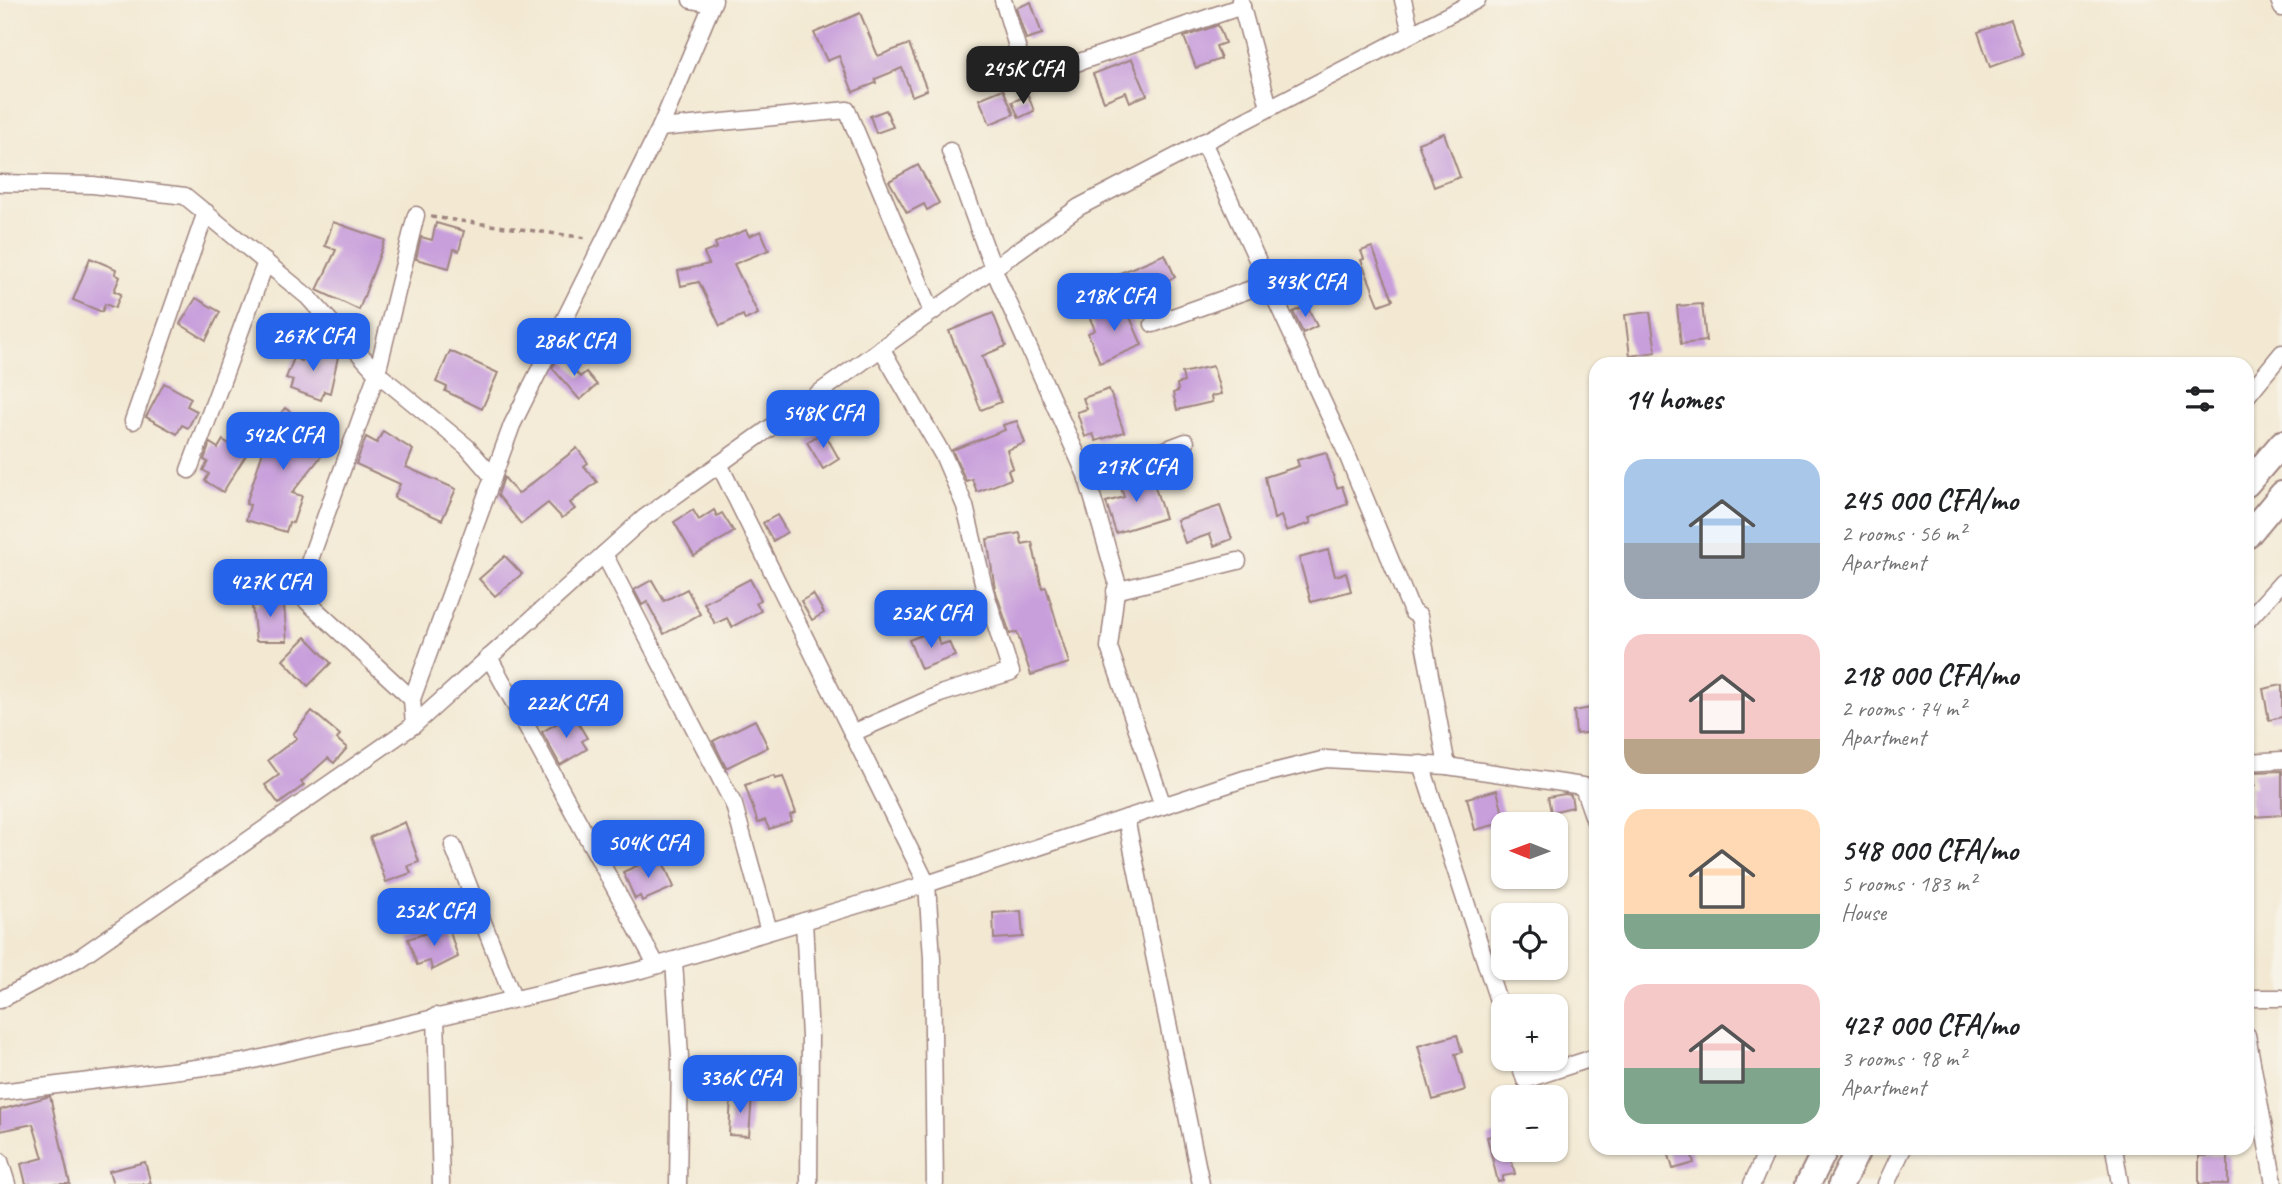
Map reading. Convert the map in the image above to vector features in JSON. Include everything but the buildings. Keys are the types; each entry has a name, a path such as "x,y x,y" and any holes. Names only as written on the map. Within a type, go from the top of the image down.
{"main road":[{"path":"2254,476 2282,443"},
{"path":"2254,528 2282,494"},
{"path":"1808,1184 1822,1155"},
{"path":"1842,1184 1856,1155"}],"street":[{"path":"414,725 412,699 512,425 660,128 713,2 691,0"},
{"path":"1003,0 1027,80 1241,3 1269,107"},
{"path":"1403,0 1411,33"},
{"path":"0,1000 79,958 414,725 644,518 1079,207 1477,0"},
{"path":"2279,0 2282,8"},
{"path":"660,128 847,110 932,312"},
{"path":"1203,142 1346,453 1412,611 1419,616 1447,766"},
{"path":"950,151 993,268 1087,479 1116,582 1109,647 1163,806"},
{"path":"0,183 93,185 185,195 308,298 377,373 467,447 493,477"},
{"path":"133,421 206,212"},
{"path":"412,699 298,593 377,373 416,215"},
{"path":"190,470 266,262"},
{"path":"1153,324 1268,283"},
{"path":"855,732 943,693 1011,672 985,591 965,506 944,457 881,348"},
{"path":"2254,387 2282,353"},
{"path":"1087,479 1186,442"},
{"path":"719,464 855,732 927,884 932,958 935,1184"},
{"path":"604,554 734,805 769,931"},
{"path":"1115,591 1238,561"},
{"path":"2254,613 2282,582"},
{"path":"489,657 656,964"},
{"path":"0,1092 245,1062 674,960 927,884 1244,779 1326,759 1447,766 1589,788"},
{"path":"2254,762 2282,760"},
{"path":"1421,764 1496,994"},
{"path":"1126,818 1201,1184"},
{"path":"453,846 513,998"},
{"path":"804,921 810,1037 809,1184"},
{"path":"674,960 680,1057 678,1184"},
{"path":"2254,998 2282,998"},
{"path":"436,1016 441,1184"},
{"path":"1568,1066 1589,1059"},
{"path":"1522,1071 1525,1080 1553,1071"},
{"path":"2254,1074 2274,1184"},
{"path":"1752,1184 1765,1155"},
{"path":"1886,1184 1900,1155"},
{"path":"2115,1155 2120,1184"},
{"path":"0,1161 7,1184"}],"path":[{"path":"416,215 606,240"}]}
